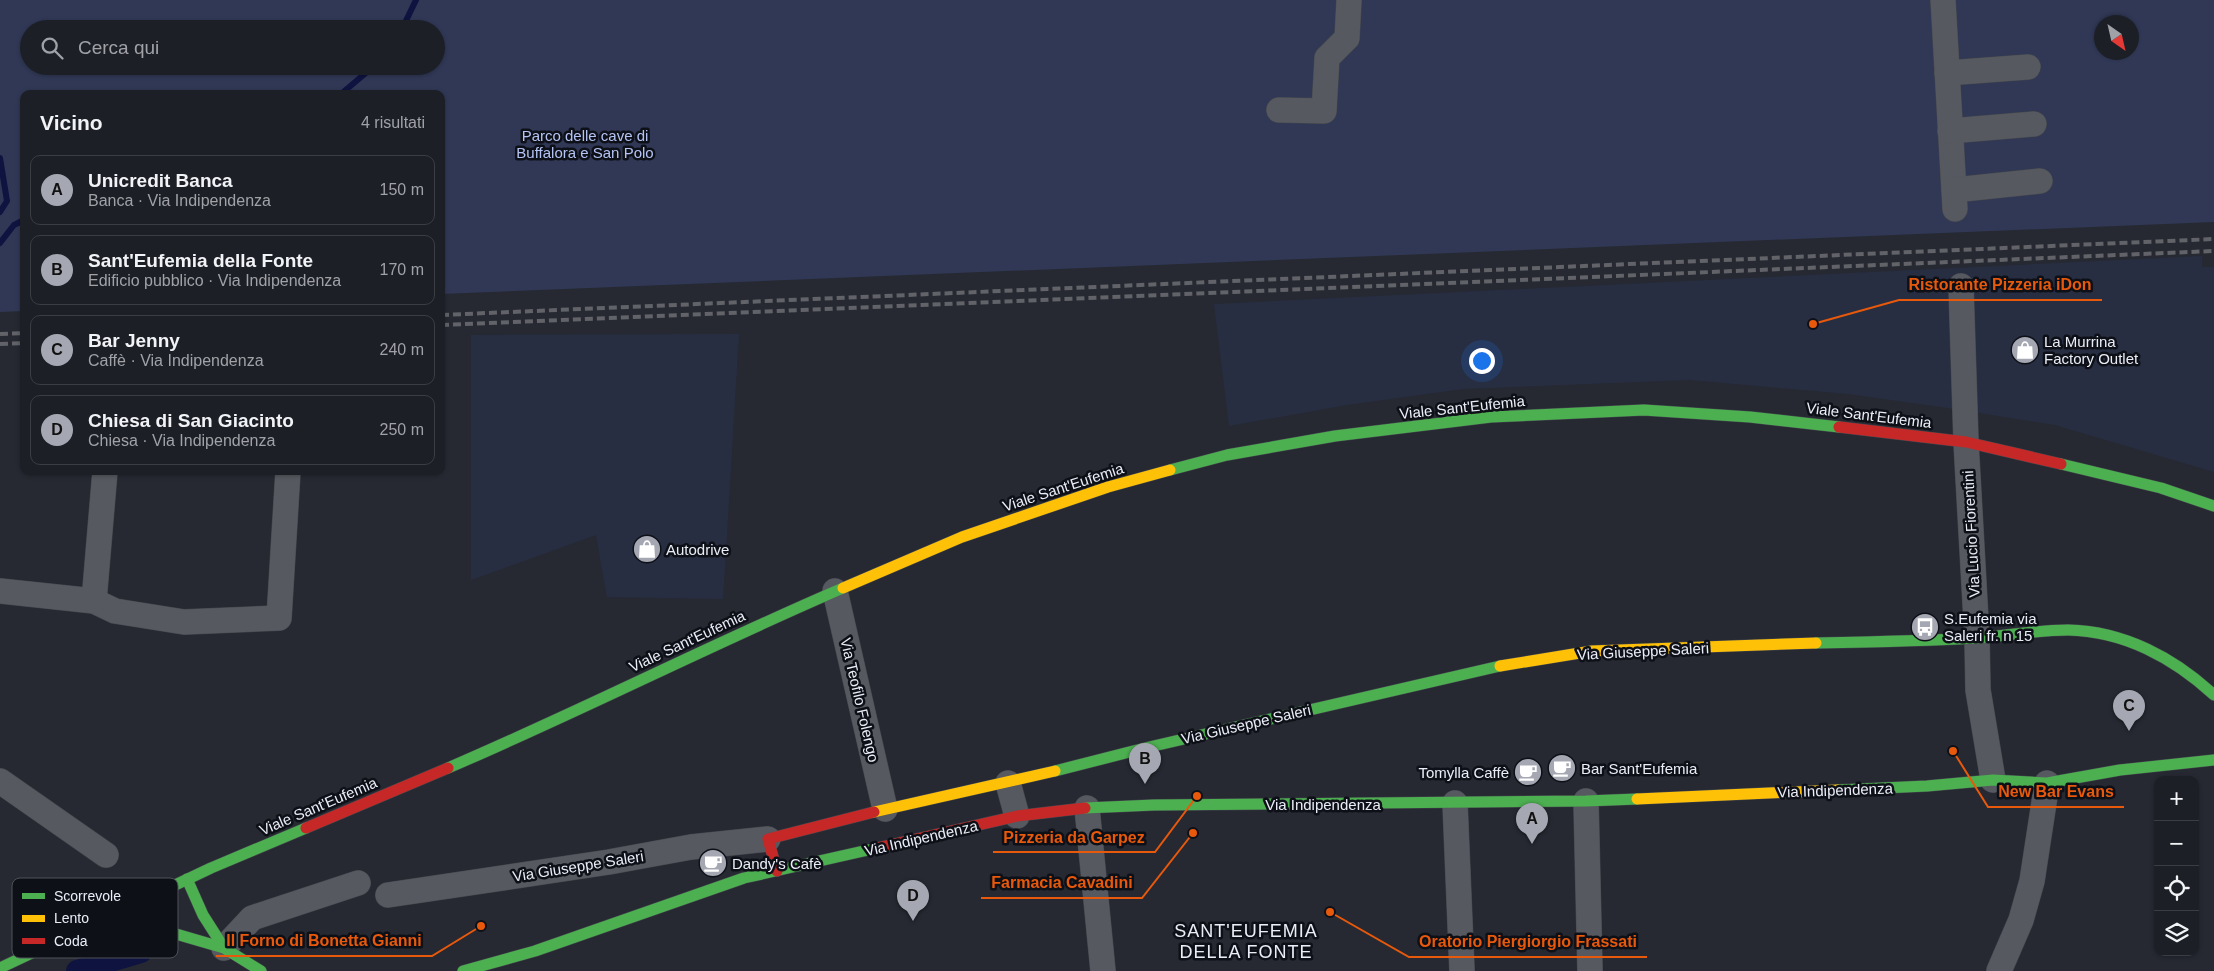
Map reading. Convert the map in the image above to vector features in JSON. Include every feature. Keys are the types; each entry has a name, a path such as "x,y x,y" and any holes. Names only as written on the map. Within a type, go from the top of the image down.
{"street":[{"path":"1279,110 1324,111 1326,58 1347,38 1348,0"},
{"path":"1942,0 1954,199 2040,182"},
{"path":"1947,73 2028,67"},
{"path":"1950,131 2034,124"},
{"name":"Via Lucio Fiorentini","path":"1961,286 1966,442 1977,638 1978,690 1993,780"},
{"name":"Viale Sant'Eufemia","path":"178,883 319,821 499,746 750,628 962,537 1108,487 1227,454 1335,436 1491,417 1644,410 1750,417 1966,442 2161,488 2214,506"},
{"path":"94,601 105,475"},
{"path":"0,591 94,601 115,611 184,622 279,618 288,475"},
{"name":"Via Teofilo Folengo","path":"835,592 885,809"},
{"name":"Via Giuseppe Saleri","path":"388,895 609,862 691,847 768,839 885,809 1008,783 1145,748 1481,669 1592,651 1977,638 2068,630 2138,643 2160,654 2200,681 2214,695"},
{"name":"Via Indipendenza","path":"463,971 535,951 744,878 1017,816 1086,808 1154,805 1586,801 1927,786 1993,780 2047,783 2130,769 2214,760"},
{"path":"0,781 106,855"},
{"path":"1008,783 1017,816"},
{"path":"1999,971 2021,920 2032,881 2047,783"},
{"path":"1586,801 1590,971"},
{"path":"1455,803 1462,971"},
{"path":"1086,808 1103,971"},
{"path":"768,839 777,871"},
{"path":"186,879 198,908 224,948"},
{"path":"224,948 252,918 358,883"},
{"path":"178,935 224,948 261,971"},
{"path":"20,959 25,958"},
{"name":"Viale Sant'Eufemia","path":"0,968 20,959"}],"shaded area":[{"path":"2202,256 2202,267 2214,267 2214,472 2055,425 1848,394 1690,380 1463,389 1347,405 1229,426 1214,304"},
{"path":"739,334 723,599 607,597 596,535 471,580 471,335"}],"green space":[{"name":"Parco delle cave di Buffalora e San Polo","path":"0,0 2214,0 2214,222 445,294 445,90 20,90 20,311 0,312"}],"waterway":[{"path":"406,20 416,0"},
{"path":"346,90 363,75"},
{"path":"0,158 7,201 0,212"},
{"path":"0,243 14,225 20,222"},
{"path":"77,971 121,958"}],"railway":[{"path":"445,315 2214,239"},
{"path":"445,325 2214,251"},
{"path":"0,334 20,333"},
{"path":"0,344 20,343"}],"traffic: fast":[{"path":"1170,470 1227,455 1335,436 1491,417 1644,410 1750,417 1839,427"},
{"path":"2061,464 2161,488 2214,506"},
{"path":"448,768 843,588"},
{"path":"1816,643 1976,638 2056,630 2089,632 2109,635 2128,641 2165,658 2214,695"},
{"path":"1055,771 1145,748 1500,666"},
{"path":"1838,790 1927,786 1993,780 2047,783 2120,770 2214,760"},
{"path":"1085,808 1154,805 1637,799"},
{"path":"178,884 306,828"},
{"path":"463,971 535,951 744,878 877,848"},
{"path":"187,879 203,915 224,948"},
{"path":"178,935 224,948 261,971"},
{"path":"0,968 21,958"}],"traffic: slow":[{"path":"843,588 962,537 1108,487 1170,470"},
{"path":"1500,666 1592,651 1816,643"},
{"path":"874,812 1055,771"},
{"path":"1637,799 1838,790"}],"traffic: jam":[{"path":"1839,427 1966,442 2061,464"},
{"path":"306,828 448,768"},
{"path":"877,848 1017,816 1085,808"},
{"path":"777,871 768,839 874,812"}],"place":[{"name":"Ristorante Pizzeria iDon","path":"1813,324"},
{"name":"La Murrina Factory Outlet","path":"2025,350"},
{"name":"Autodrive","path":"647,549"},
{"name":"S.Eufemia via Saleri fr. n 15","path":"1925,627"},
{"name":"Bar Jenny","path":"2129,731"},
{"name":"New Bar Evans","path":"1953,751"},
{"name":"Bar Sant'Eufemia","path":"1562,768"},
{"name":"Tomylla Caffè","path":"1528,772"},
{"name":"Sant'Eufemia della Fonte","path":"1145,784"},
{"name":"Pizzeria da Garpez","path":"1197,796"},
{"name":"Farmacia Cavadini","path":"1193,833"},
{"name":"Unicredit Banca","path":"1532,844"},
{"name":"Dandy's Cafè","path":"713,863"},
{"name":"Oratorio Piergiorgio Frassati","path":"1330,912"},
{"name":"Chiesa di San Giacinto","path":"913,921"},
{"name":"Il Forno di Bonetta Gianni","path":"481,926"}],"district":[{"name":"SANT'EUFEMIA DELLA FONTE","path":"1246,941"}]}
